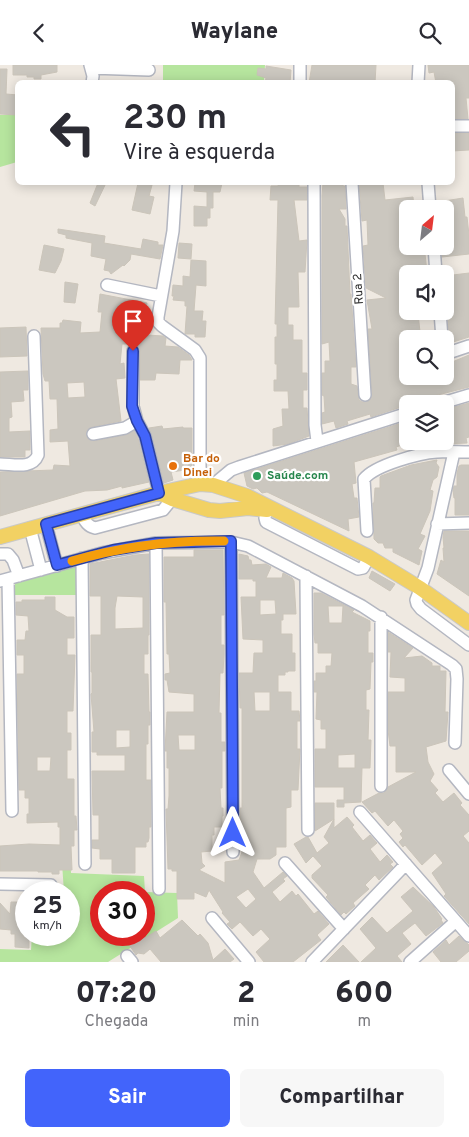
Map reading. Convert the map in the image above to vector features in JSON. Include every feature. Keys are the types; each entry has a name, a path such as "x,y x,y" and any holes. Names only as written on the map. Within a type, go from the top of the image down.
{"main road":[{"path":"196,507 190,496 203,485"},
{"path":"0,537 81,514 165,496 203,485 231,490 369,557 420,588 469,623"},
{"path":"227,509 232,500 231,490"},
{"path":"165,496 208,510 248,508 272,510"}],"street":[{"path":"300,65 300,80"},
{"path":"418,80 419,65"},
{"path":"92,80 91,66 149,70"},
{"path":"455,126 469,126"},
{"path":"176,185 173,231 158,322 195,350 200,358 203,485 231,470 399,416"},
{"path":"314,185 315,425 317,441"},
{"name":"Rua 2","path":"352,185 365,395"},
{"path":"428,185 429,200"},
{"path":"107,285 161,296"},
{"path":"0,464 29,465 34,463 38,455 34,336"},
{"path":"454,351 469,347"},
{"path":"133,351 132,406 145,436 165,496"},
{"path":"454,400 469,395"},
{"path":"93,434 125,428 137,421"},
{"path":"368,531 364,479 367,475 378,469 422,454 469,452"},
{"path":"454,453 428,567 416,600 417,604 469,645"},
{"path":"231,470 231,490"},
{"path":"437,524 469,523"},
{"path":"46,524 57,565"},
{"path":"30,528 41,570"},
{"path":"9,578 82,558 156,543 231,541 248,546 381,617 452,665 456,669 457,679 455,743"},
{"path":"231,541 233,852"},
{"path":"156,543 159,889"},
{"path":"0,554 8,554 13,560 9,578 12,811"},
{"path":"82,558 85,864"},
{"path":"306,576 308,830"},
{"path":"381,617 381,786"},
{"path":"449,770 469,793"},
{"path":"360,812 469,936"},
{"path":"285,863 344,929"},
{"path":"312,962 406,864"},
{"path":"0,884 15,884"},
{"path":"212,918 250,962"},
{"path":"410,962 455,922"}],"green space":[{"path":"163,65 265,65 264,80 163,80"},
{"path":"0,115 15,115 15,163 0,167"},
{"path":"77,565 81,595 15,595 15,582"},
{"path":"61,849 70,849 71,873 144,876 144,881 90,881 90,946 133,946 108,962 0,962 0,949 31,950 31,946 80,946 80,881 63,881"},
{"path":"155,892 177,893 178,918 155,932"}],"building":[{"path":"13,65 57,65 57,72 41,75 41,79 34,79 34,77 27,77 27,75 13,75"},
{"path":"312,65 376,65 375,80 310,80"},
{"path":"428,65 469,65 469,98 466,98 468,119 455,119 455,80 435,80 434,72 429,73"},
{"path":"266,66 291,70 290,80 266,80 266,78 257,75 258,68 266,69"},
{"path":"0,69 7,69 6,94 15,95 15,115 0,114"},
{"path":"455,133 469,133 469,150 455,151"},
{"path":"97,185 105,185 95,206 90,203"},
{"path":"138,185 152,185 149,196 154,197 150,214 132,210"},
{"path":"195,185 222,185 220,192 213,192 213,208 210,208 210,218 207,218 207,226 194,226 194,206 207,207 207,192 194,191"},
{"path":"299,185 299,187 307,187 307,200 294,200 299,241 307,240 305,272 298,272 299,307 288,307 288,325 293,325 293,340 302,340 302,373 307,373 307,390 303,390 303,408 307,408 309,436 288,444 273,446 273,429 283,426 282,409 289,409 288,391 274,391 274,380 277,380 275,337 277,337 277,324 275,324 278,200 270,200 271,186"},
{"path":"323,185 345,186 346,209 339,209 345,219 345,226 347,226 356,367 351,367 351,384 357,386 359,400 362,402 369,401 372,395 368,329 372,329 367,300 386,298 366,288 363,246 368,245 367,220 362,221 359,185 383,185 385,200 413,197 413,200 399,200 399,255 425,255 426,265 399,265 399,320 419,320 420,330 399,330 399,385 454,385 454,361 469,355 469,387 438,395 399,395 399,408 371,417 370,414 347,421 348,424 336,428 334,421 322,424 322,413 325,412 324,396 322,395 322,373 325,373 325,361 330,361 329,342 322,344"},
{"path":"463,198 469,235 469,254 442,257 442,255 454,255 454,200 450,200"},
{"path":"58,229 105,236 104,243 141,249 143,239 158,242 158,245 163,245 160,259 131,254 130,260 124,266 111,274 109,271 104,270 106,259 91,256 92,243 66,238 66,235 58,233"},
{"path":"179,243 192,244 191,259 178,258"},
{"path":"44,245 64,249 55,273 39,270"},
{"path":"191,260 206,261 206,286 196,285 194,311 203,311 202,321 206,321 205,337 185,334 187,306 185,306 185,301 173,300 174,296 172,296 173,285 183,286 183,276 190,277"},
{"path":"469,273 469,337 454,342 454,330 449,330 448,320 454,320 454,275"},
{"path":"65,282 78,284 75,303 64,302"},
{"path":"100,294 147,303 145,315 150,316 147,335 163,336 166,338 165,346 178,347 189,355 192,360 180,360 179,374 156,373 155,380 140,380 140,348 133,344 122,344 120,364 124,363 125,378 116,379 121,421 92,427 86,431 87,438 94,441 126,435 134,431 138,439 149,482 122,488 122,486 107,490 85,491 0,516 0,472 53,470 54,465 70,466 68,441 50,442 50,430 58,429 57,399 50,399 49,381 45,381 43,374 41,328 60,328 60,323 63,320 81,322 80,333 100,332 102,312 98,312","holes":["84,382 85,397 68,398 67,383"]},
{"path":"26,327 27,356 0,357 0,328"},
{"path":"28,371 28,390 23,390 24,401 11,402 12,417 9,418 9,432 30,431 30,450 25,450 25,457 0,457 0,372"},
{"path":"469,403 469,437 466,438 467,443 454,444 454,407"},
{"path":"399,424 399,446 396,447 397,450 354,462 356,483 352,484 354,498 357,498 359,517 348,519 349,531 267,492 262,493 257,488 253,489 247,486 244,473"},
{"path":"162,426 163,429 192,428 192,472 185,473 185,470 171,472 173,480 164,483 149,428"},
{"path":"437,460 436,463 439,467 437,477 433,480 430,490 433,491 430,511 420,534 425,536 418,549 422,551 419,565 393,552 393,548 385,548 383,543 378,543 374,539 373,503 375,488 380,488 381,476 411,465"},
{"path":"461,465 469,465 469,515 455,515 453,490 454,486 457,486 457,473"},
{"path":"444,531 469,531 469,596 437,574 441,560 444,562"},
{"path":"194,550 223,550 224,615 221,615 221,645 224,645 224,654 223,673 220,673 219,713 221,713 221,742 225,742 225,751 222,751 222,788 220,788 223,816 222,827 214,827 212,851 201,852 202,863 205,866 199,870 225,883 225,862 239,860 242,852 240,808 242,808 242,708 240,708 239,673 253,673 254,653 263,653 263,640 243,639 241,597 256,597 256,581 253,581 253,579 239,579 239,554 248,556 252,565 266,564 271,567 266,578 282,578 283,573 294,581 296,614 283,614 281,634 292,634 292,653 295,653 295,671 285,672 285,675 278,675 278,692 291,692 291,711 299,711 300,721 297,721 297,749 300,749 298,790 291,790 291,807 286,808 286,847 276,847 276,855 270,859 257,859 253,872 264,888 283,872 287,876 283,879 285,881 272,892 280,902 292,891 296,896 298,894 314,914 318,911 329,924 317,935 321,940 293,962 264,962 256,952 270,939 261,929 253,936 240,922 232,929 227,924 230,922 222,913 209,890 206,897 194,892 194,899 177,899 177,871 168,869 166,809 168,809 169,796 169,768 167,768 167,751 165,751 167,712 194,712 194,694 169,692 167,680 165,680 165,674 170,673 169,654 167,654 166,602 164,602 164,557 194,557","holes":["260,600 275,600 276,614 260,615","254,692 270,692 270,711 255,711","178,735 195,735 195,750 179,750","248,889 256,899 246,908 236,897"]},
{"path":"149,554 149,635 148,654 144,654 144,674 148,674 150,712 148,744 146,744 146,780 151,780 151,827 149,827 149,838 148,842 146,842 146,847 135,847 135,873 112,873 112,859 100,859 100,849 92,848 92,840 99,840 99,815 93,815 92,771 125,771 125,755 97,755 97,752 92,752 92,732 94,732 91,694 91,635 101,635 101,596 90,596 90,564","holes":["117,596 143,597 143,628 115,629","116,730 130,730 130,747 116,748"]},
{"path":"372,571 395,584 390,591 369,578"},
{"path":"314,593 321,593 354,610 352,612 370,621 368,653 373,653 373,662 371,662 370,689 366,690 366,710 369,710 368,740 371,740 370,768 362,768 361,802 344,803 344,807 337,807 337,800 344,800 344,787 315,787 315,749 326,749 326,729 321,729 321,720 316,719 317,692 314,692 314,681 316,681 316,673 326,673 326,666 331,666 332,653 318,653 318,643 315,643","holes":["328,606 343,606 342,623 329,623","355,754 355,768 338,768 338,755"]},
{"path":"45,597 55,597 55,610 67,617 74,617 74,638 67,638 67,655 75,655 73,711 67,711 67,733 71,733 71,750 67,750 67,779 74,779 74,816 76,816 77,830 74,830 74,846 71,846 72,870 59,870 59,874 38,871 0,871 0,846 29,844 60,845 60,827 58,827 58,822 27,823 29,798 25,798 25,790 19,790 17,674 24,674 24,655 17,655 17,640 25,640 26,631 29,631 28,616 16,615 16,602 22,602 22,600 45,600","holes":["37,757 51,757 50,771 37,771"]},
{"path":"388,632 413,648 404,658 422,656 432,663 432,666 440,666 440,671 446,671 445,712 448,712 446,741 426,747 428,762 434,774 430,781 438,790 435,793 443,802 454,793 462,803 460,805 469,815 469,831 463,836 469,843 469,924 444,896 446,894 432,873 443,863 435,853 422,865 405,845 403,847 399,842 403,838 400,834 403,831 394,820 388,826 375,811 372,813 362,802 379,793 384,793 388,787 416,772 396,772 396,746 390,746 388,692 405,692 405,678 390,677 391,652 388,652"},
{"path":"315,803 334,803 334,819 315,831"},
{"path":"347,817 363,841 370,835 377,843 370,849 380,862 387,855 393,862 390,864 393,867 379,880 375,875 365,885 369,889 353,903 355,906 346,914 344,912 341,915 326,897 328,895 312,878 312,875 322,866 313,856 306,863 294,844 308,837 317,853 329,843 324,837 334,819 334,828"},
{"path":"413,887 434,907 443,923 426,936 415,923 402,933 411,944 397,956 402,962 361,962 376,948 360,929 372,917 387,933 413,911 401,897"},
{"path":"11,902 15,902 15,934 11,934 11,930 0,929 0,903 10,914"},
{"path":"182,920 208,943 213,960 225,949 234,959 230,962 161,962 150,949 144,954 138,953 136,955 130,946 155,946 156,931 160,938"},
{"path":"459,936 469,945 469,951 456,962 441,962 433,952 446,940 449,945"},
{"path":"343,945 359,962 326,962"},
{"path":"29,946 29,948 15,947"}],"slow traffic":[{"path":"72,561 124,548 156,543 224,541"}],"place":[{"name":"Bar do Dinei","path":"173,466"},
{"name":"Saúde.com","path":"257,476"}],"route":[{"path":"133,351 132,406 145,436 159,493 46,524 57,565 113,550 156,543 231,541 233,833"}]}
